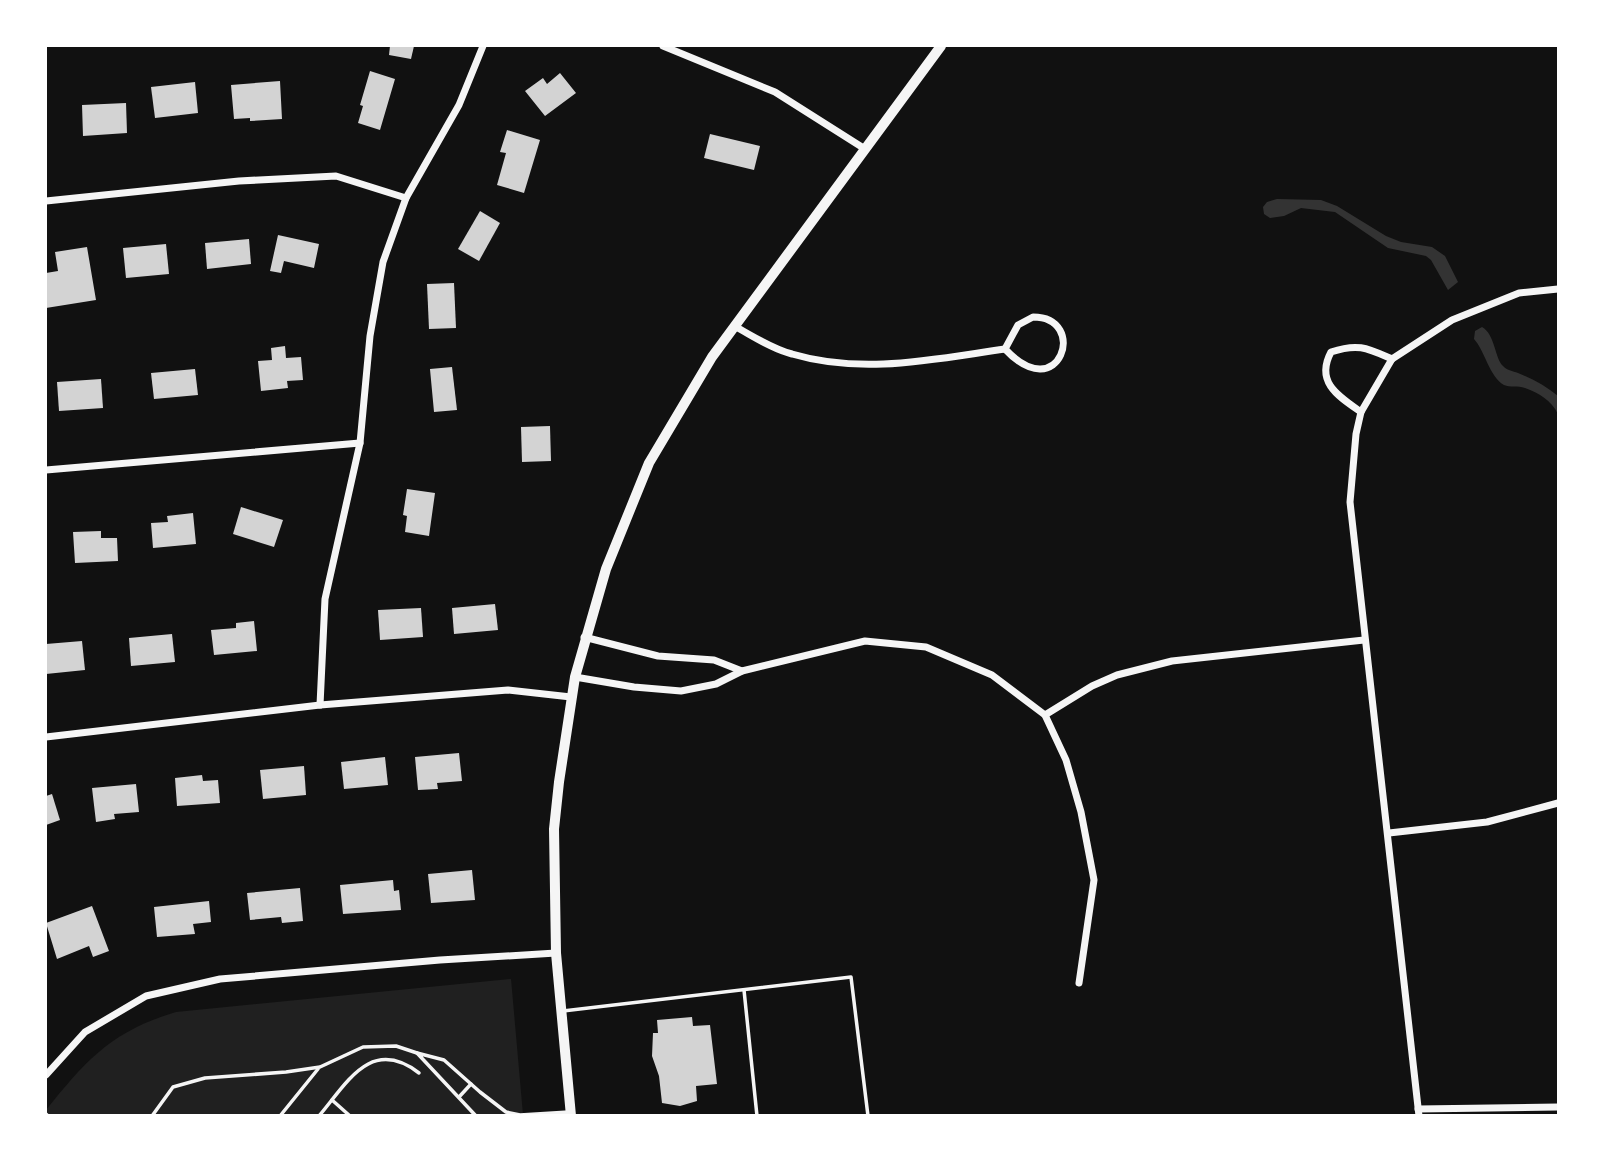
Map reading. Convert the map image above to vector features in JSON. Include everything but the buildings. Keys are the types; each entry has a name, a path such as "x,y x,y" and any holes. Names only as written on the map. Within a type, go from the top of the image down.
{"street":[{"path":"320,705 325,599 359,443 370,336 383,262 406,198 459,104 483,46"},
{"path":"663,46 775,92 865,149"},
{"path":"571,1114 556,953 554,829 575,677 584,637 606,569 649,463 712,356 941,46"},
{"path":"46,201 239,181 336,176 406,198"},
{"path":"1559,289 1519,293 1452,320 1392,359 1361,412 1356,434 1350,502 1419,1112 1559,1107"},
{"path":"1033,317 1042,317 1057,325 1064,341 1060,358 1046,369 1028,369 1020,365 1005,349 1018,325 1033,317"},
{"path":"734,326 790,354 838,365 897,365 1005,349"},
{"path":"1361,412 1327,384 1324,366 1331,352 1352,346 1364,347 1392,359"},
{"path":"46,470 359,443"},
{"path":"584,637 658,656 713,660 742,671"},
{"path":"1045,715 1092,686 1117,675 1171,661 1364,640"},
{"path":"575,677 634,687 681,691 716,684 742,671 865,641 926,647 992,675 1045,715 1069,773 1081,812 1094,880 1079,983"},
{"path":"46,737 320,705 508,690 571,697"},
{"path":"1389,833 1487,821 1559,803"},
{"path":"46,1075 85,1032 146,996 158,993 220,979 556,953"}],"lane":[{"path":"561,1012 851,977 868,1115"},
{"path":"744,990 757,1115"},
{"path":"152,1115 173,1087 205,1078 320,1067 363,1047 396,1046 444,1060 506,1112 520,1115 571,1114"},
{"path":"417,1053 476,1115"},
{"path":"280,1115 320,1067"},
{"path":"459,1097 471,1084"}],"path":[{"path":"319,1115 355,1072 368,1062 378,1060 400,1063 427,1079"},
{"path":"332,1100 350,1115"}],"shaded area":[{"path":"1277,199 1321,200 1337,206 1386,236 1401,242 1432,247 1445,256 1458,282 1448,290 1426,256 1388,248 1335,212 1301,208 1284,216 1270,218 1264,214 1263,207 1267,202"},
{"path":"1482,327 1490,335 1504,367 1534,380 1558,396 1558,414 1540,395 1522,387 1506,386 1499,381 1474,339 1475,331"},
{"path":"511,979 523,1115 46,1116 46,1110 60,1092 102,1049 134,1028 176,1012"}]}
